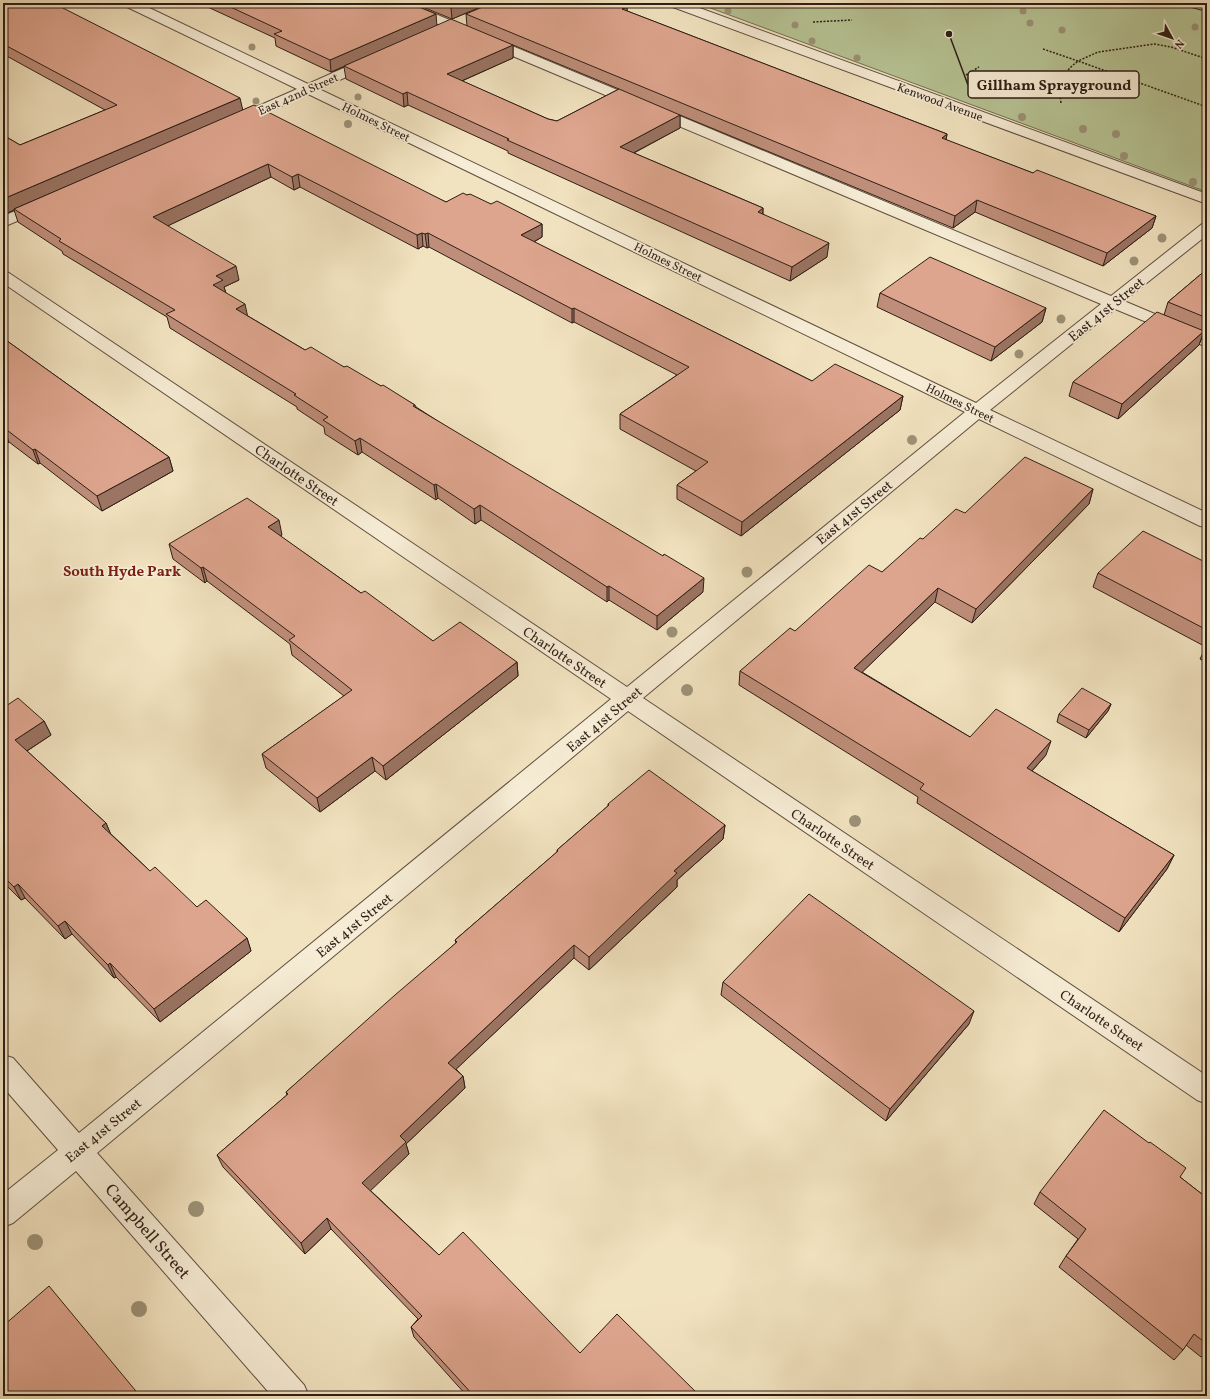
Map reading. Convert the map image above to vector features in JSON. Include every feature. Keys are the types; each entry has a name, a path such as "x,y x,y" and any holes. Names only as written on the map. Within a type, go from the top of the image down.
{"main road":[{"path":"1192,3 1207,7"}],"street":[{"name":"Holmes Street","path":"129,3 1207,521"},
{"path":"398,3 459,23 1207,342"},
{"name":"Kenwood Avenue","path":"674,3 1207,199"},
{"path":"438,32 459,23"},
{"name":"East 42nd Street","path":"220,128 381,57"},
{"path":"3,222 54,200"},
{"name":"East 41st Street","path":"3,1213 977,411 1114,303 1207,227"},
{"name":"Charlotte Street","path":"3,276 1207,1091"},
{"name":"Campbell Street","path":"3,1067 293,1396"}],"path":[{"path":"813,22 852,20"},
{"path":"1061,102 1062,76 1066,70 1078,61 1094,53 1149,44 1171,47 1207,59"},
{"path":"1043,49 1207,107"},
{"path":"966,75 980,67"}],"green space":[{"path":"697,3 1207,3 1207,192"}],"building":[{"path":"3,3 55,3 240,98 3,199 3,135 20,145 117,105 3,44"},
{"path":"222,3 409,3 436,14 330,60 274,34 282,31"},
{"path":"440,3 462,3 451,8"},
{"path":"492,3 616,3 627,7 622,9 947,134 942,138 1033,173 1037,170 1156,216 1107,253 977,200 955,216 466,14"},
{"path":"451,19 513,45 447,74 548,119 557,121 619,89 680,115 620,147 763,208 758,212 829,243 792,267 507,140 509,139 407,92 403,94 344,66"},
{"path":"254,105 446,202 463,193 467,195 470,194 491,204 497,201 542,224 521,235 812,381 835,364 903,396 742,522 677,485 708,462 620,414 689,367 574,308 572,309 428,233 417,235 298,174 292,177 268,164 153,217 236,266 216,276 223,280 213,285 245,304 236,309 305,350 311,347 344,367 347,366 381,386 383,385 415,405 413,406 663,556 664,554 704,578 657,616 609,586 607,587 480,505 474,509 360,438 355,441 323,420 328,417 294,395 296,394 166,314 175,310 59,241 61,239 14,209"},
{"path":"930,257 1046,308 995,347 880,293"},
{"path":"1207,269 1207,318 1168,302"},
{"path":"1157,312 1204,331 1122,404 1073,382"},
{"path":"3,338 169,457 97,496 35,449 33,450 3,427"},
{"path":"1025,457 1093,489 976,609 938,588 854,668 970,737 996,709 1051,741 1027,768 1174,855 1125,918 920,789 924,784 740,671 790,628 795,631 869,565 882,572 920,538 923,539 956,509 965,513"},
{"path":"247,498 279,520 268,527 361,593 365,591 433,641 460,622 517,662 383,766 372,757 317,798 262,754 352,690 289,640 295,636 203,567 201,568 169,544"},
{"path":"1143,531 1207,563 1207,630 1098,573"},
{"path":"1082,688 1111,704 1089,730 1059,714"},
{"path":"18,698 44,721 15,740 106,823 102,826 150,871 155,867 197,907 206,900 247,938 154,1009 110,963 108,965 65,921 58,926 18,884 14,887 3,876 3,708"},
{"path":"649,770 725,825 674,871 677,873 589,957 574,945 448,1063 463,1076 400,1136 406,1142 362,1183 439,1255 463,1232 580,1353 617,1314 700,1396 474,1396 411,1327 422,1316 327,1218 301,1243 217,1155 288,1094 286,1092 395,995 457,942 455,940 558,851 557,850 609,805 608,804"},
{"path":"809,894 974,1011 890,1109 723,982"},
{"path":"1104,1110 1186,1168 1180,1177 1207,1198 1207,1344 1194,1334 1183,1350 1066,1256 1086,1229 1040,1192"},
{"path":"49,1286 140,1396 3,1396 3,1326"}],"place":[{"name":"Gillham Sprayground","path":"949,34"}],"district":[{"name":"South Hyde Park","path":"122,571"}]}
